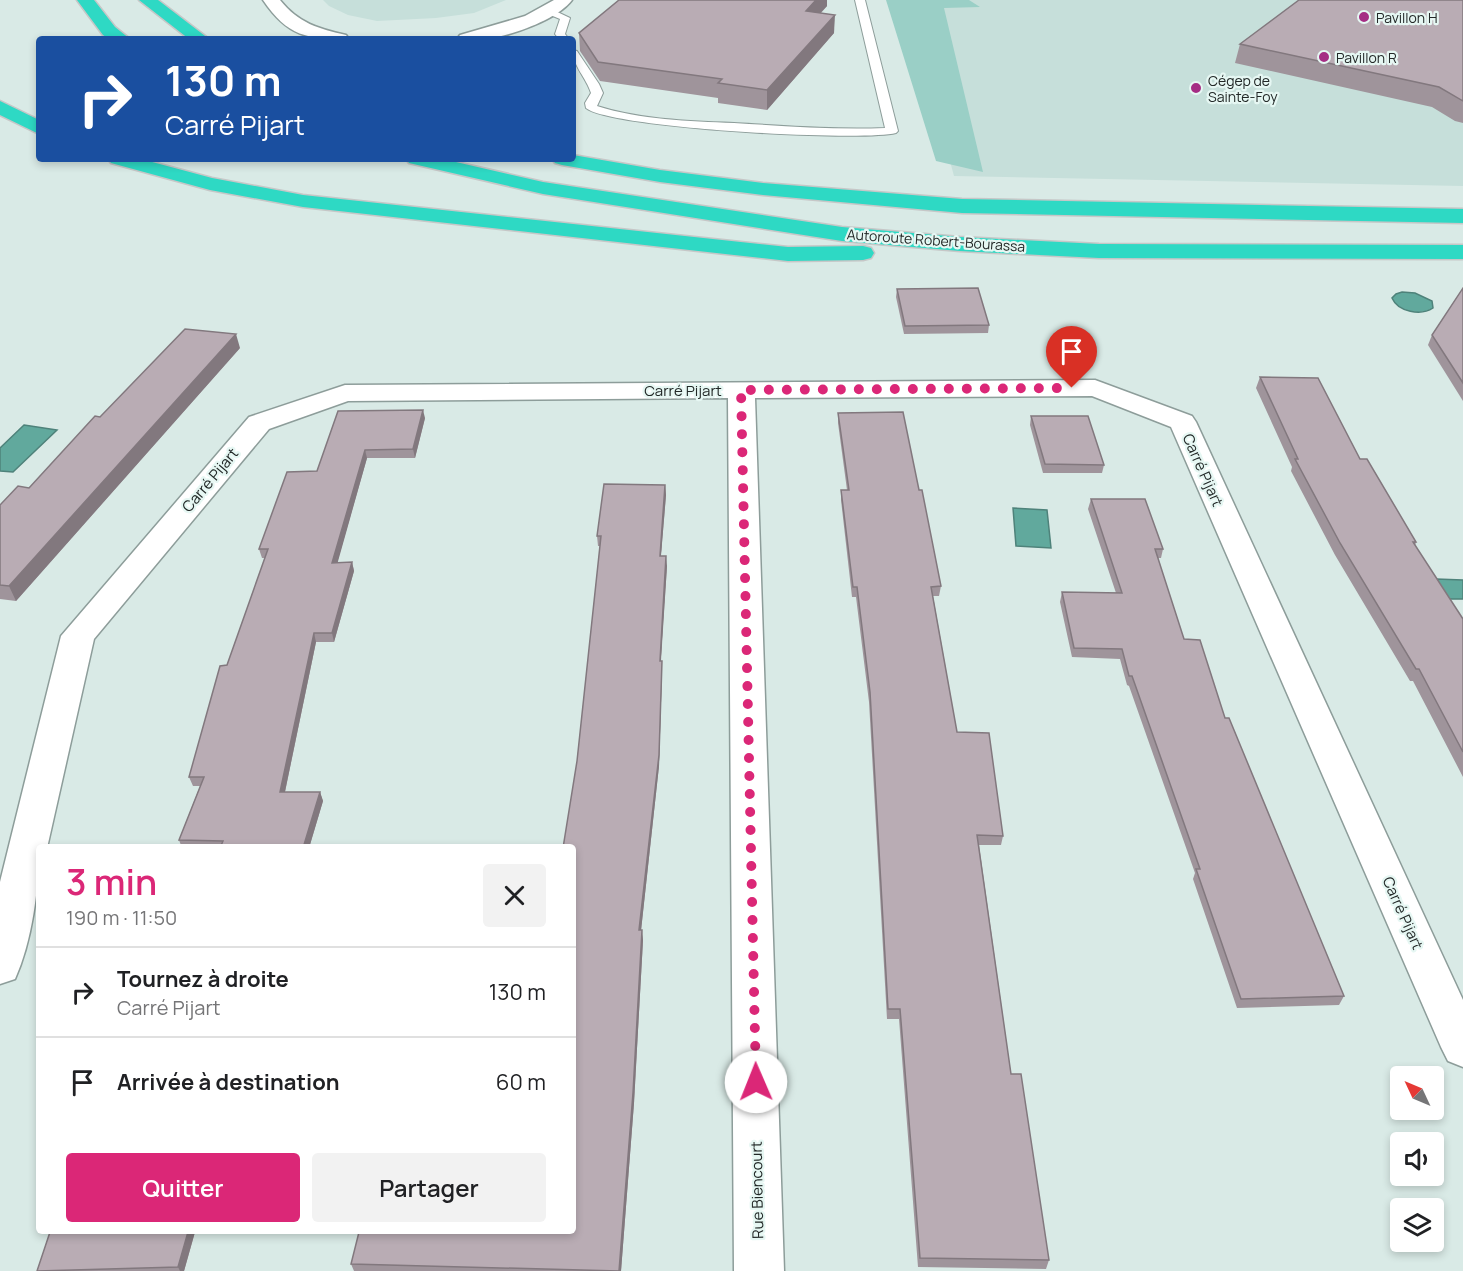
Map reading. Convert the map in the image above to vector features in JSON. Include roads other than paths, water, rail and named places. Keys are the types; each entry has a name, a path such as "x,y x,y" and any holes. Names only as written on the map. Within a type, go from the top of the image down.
{"highway":[{"path":"147,0 196,36"},
{"path":"89,6 117,36"},
{"path":"0,107 36,126"},
{"path":"0,125 36,142"},
{"path":"576,161 660,176 859,198 962,206 1463,216"},
{"path":"128,162 210,184 303,201 788,254 1099,251"},
{"name":"Autoroute Robert-Bourassa","path":"429,162 554,190 843,234 960,244 1099,251 1463,252"},
{"path":"1159,211 1361,203 1463,202"}],"street":[{"path":"271,0 282,16 322,36"},
{"path":"478,36 509,28 551,12 564,0"},
{"name":"Carré Pijart","path":"0,966 78,636 259,423 345,393 1095,388 1182,422 1463,1047"},
{"name":"Rue Biencourt","path":"741,390 759,1271"}],"lane":[{"path":"576,57 594,84 597,93 591,103 592,108 606,113 673,123 850,133 892,131 860,0"},
{"path":"551,12 565,18 560,34 562,36"}],"place":[{"name":"Pavillon H","path":"1364,17"},
{"name":"Pavillon R","path":"1324,57"},
{"name":"Cégep de Sainte-Foy","path":"1196,88"}]}
